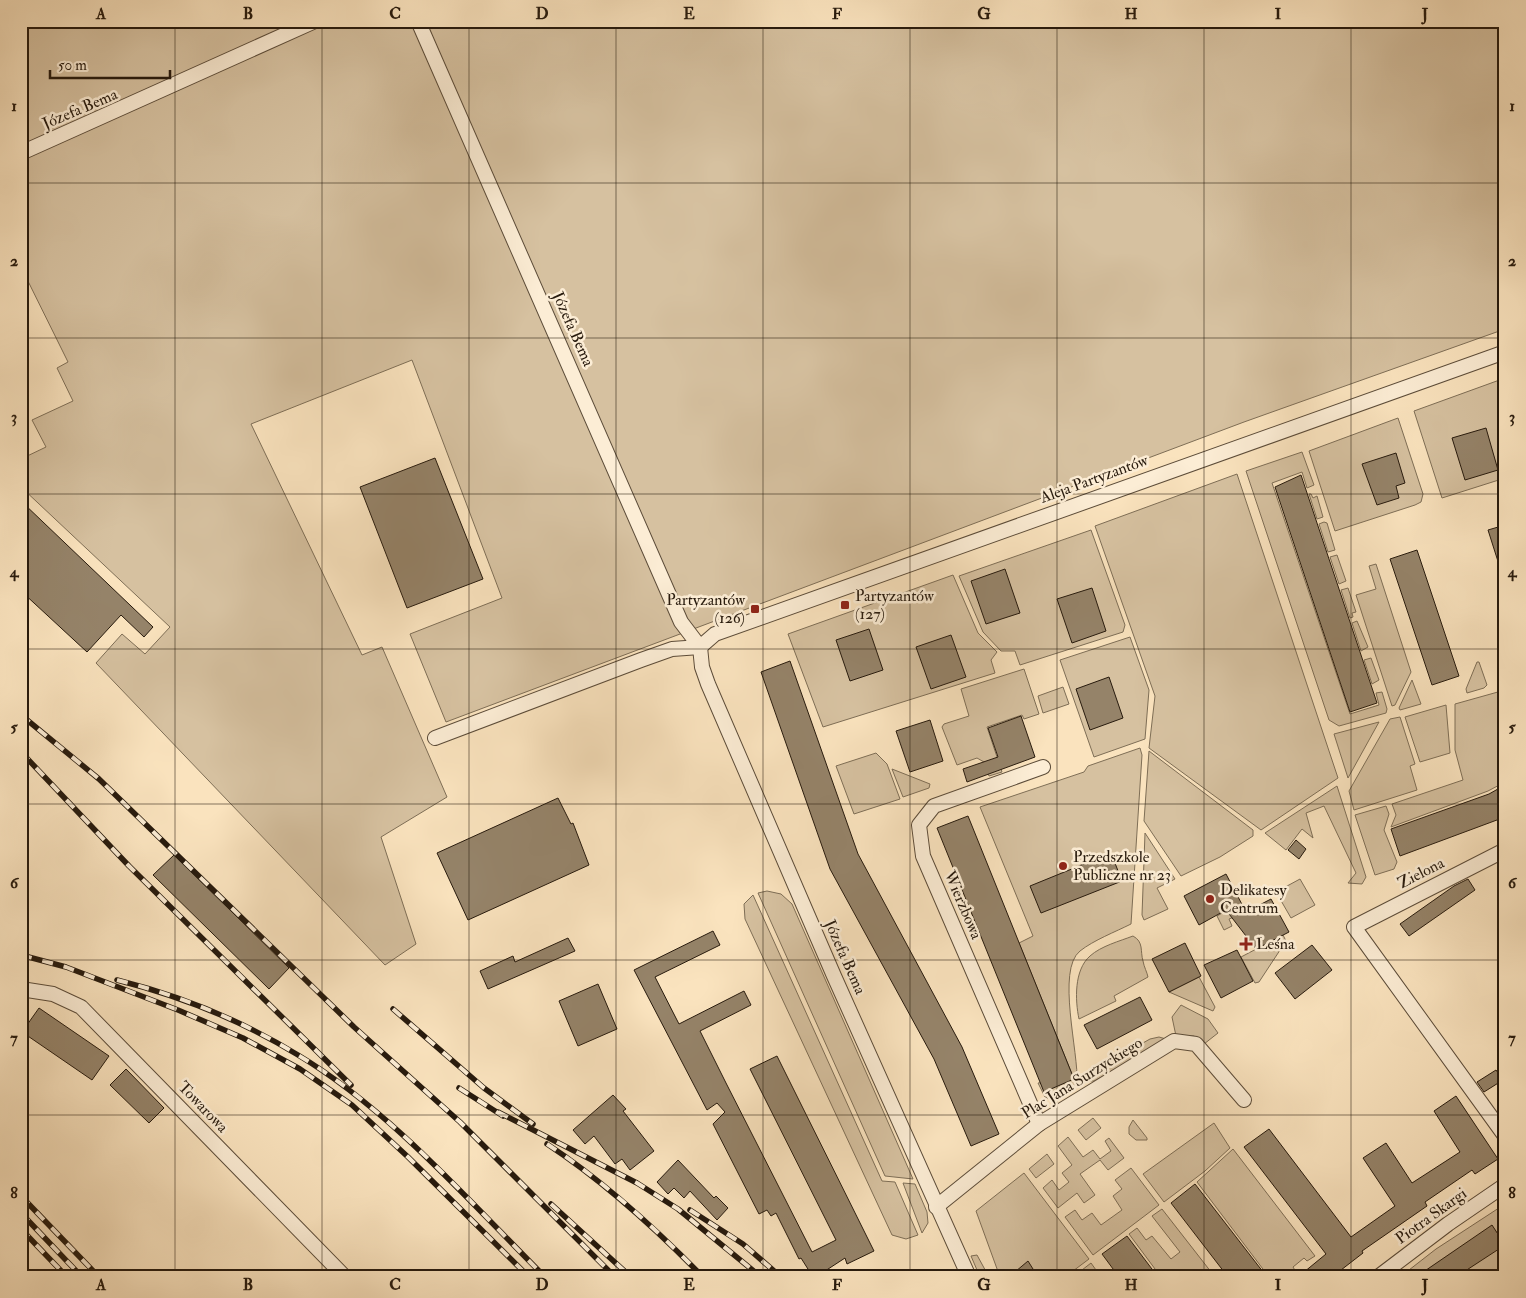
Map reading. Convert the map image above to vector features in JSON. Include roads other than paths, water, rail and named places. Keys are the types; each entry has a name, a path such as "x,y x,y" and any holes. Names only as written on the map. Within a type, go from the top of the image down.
{"street":[{"name":"Józefa Bema","path":"21,153 316,21"},
{"name":"Józefa Bema","path":"418,21 681,622 700,647 702,667 712,693 936,1207 969,1277"},
{"name":"Aleja Partyzantów","path":"700,647 715,634 1505,352"},
{"path":"435,738 672,649 700,647"},
{"name":"Wierzbowa","path":"1039,1124 923,856 919,825 934,806 1043,767"},
{"name":"Zielona","path":"1505,850 1354,927 1505,1136"},
{"name":"Towarowa","path":"21,989 53,994 81,1007 345,1277"},
{"name":"Plac Jana Surzyckiego","path":"936,1207 1039,1124 1174,1041 1196,1044 1244,1100"},
{"name":"Piotra Skargi","path":"1378,1277 1448,1224 1505,1185"}],"railway":[{"path":"21,715 99,779 354,1027 460,1122 615,1277"},
{"path":"21,752 129,866 351,1085"},
{"path":"21,955 66,967 178,1010 243,1038 300,1069 352,1105 408,1157 529,1277"},
{"path":"117,980 141,986 233,1020 276,1042 332,1077 365,1102 428,1158 545,1277"},
{"path":"393,1009 484,1088 533,1124"},
{"path":"459,1088 503,1116"},
{"path":"498,1112 637,1183 678,1209 761,1277"},
{"path":"547,1144 629,1206 703,1277"},
{"path":"21,1196 99,1277"},
{"path":"551,1204 631,1277"},
{"path":"690,1210 743,1244 781,1277"},
{"path":"21,1213 82,1277"},
{"path":"21,1229 67,1277"}],"place":[{"name":"Partyzantów (127)","path":"845,605"},
{"name":"Partyzantów (126)","path":"755,609"},
{"name":"Przedszkole Publiczne nr 23","path":"1063,866"},
{"name":"Delikatesy Centrum","path":"1210,899"},
{"name":"Leśna","path":"1246,944"}]}
